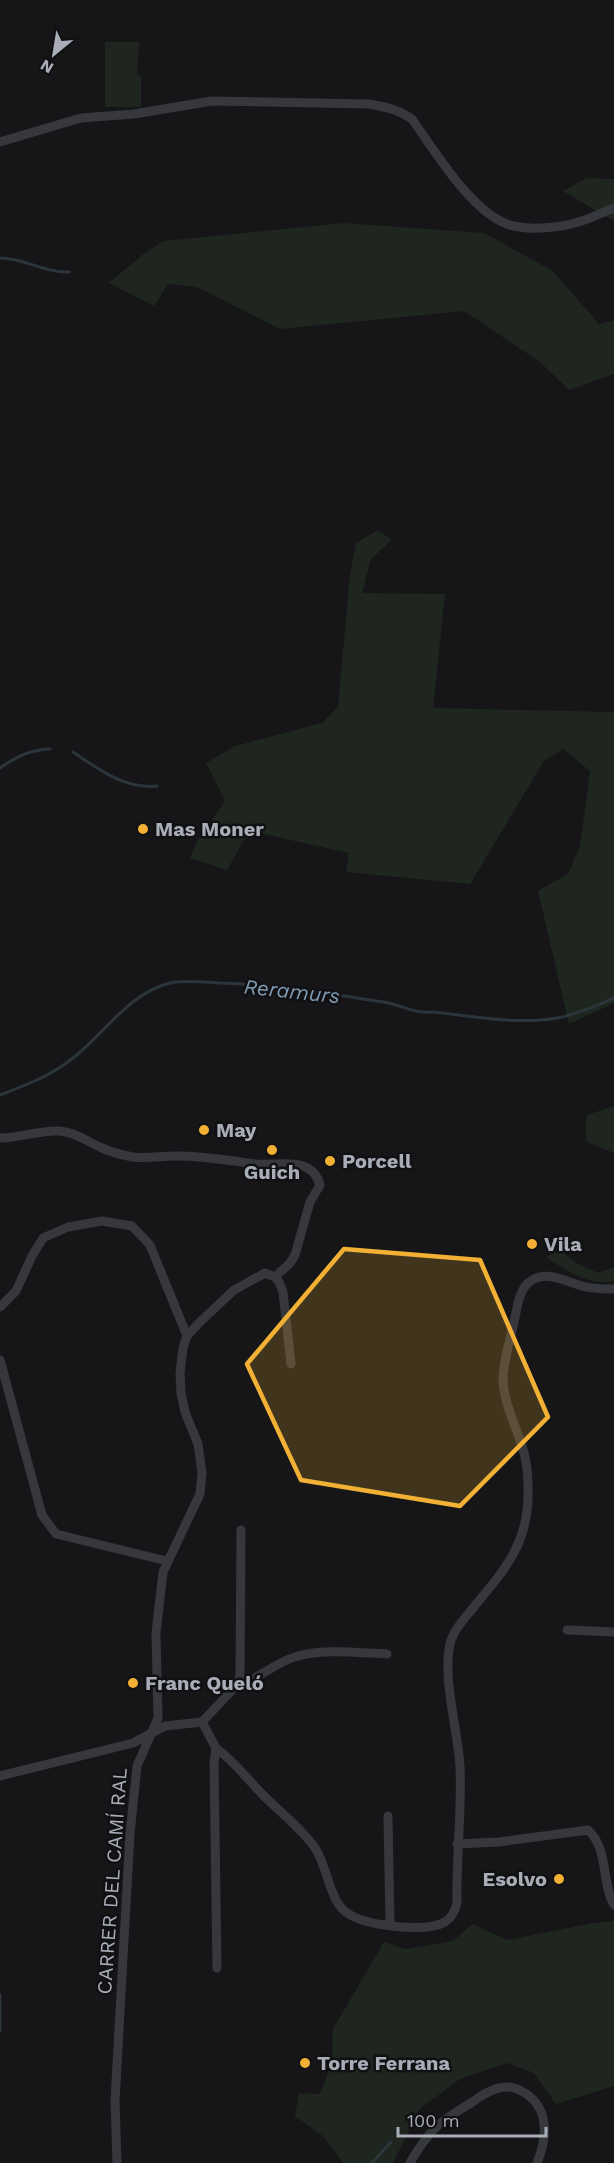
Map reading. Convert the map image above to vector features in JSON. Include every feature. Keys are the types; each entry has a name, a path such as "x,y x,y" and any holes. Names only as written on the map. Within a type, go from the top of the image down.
{"street":[{"path":"0,142 81,118 134,114 212,101 369,104 390,108 412,119 457,181 485,211 506,224 527,229 574,224 614,208"},
{"path":"0,1138 61,1131 79,1136 113,1152 132,1157 217,1158 259,1164 285,1163 300,1165 311,1170 318,1176 320,1185 310,1202 295,1255 275,1277"},
{"path":"0,1306 16,1291 32,1256 43,1239 68,1227 102,1221 132,1226 150,1245 187,1336 234,1290 265,1273 275,1277 283,1292 291,1364"},
{"path":"202,1722 216,1748 232,1760 315,1848 338,1905 348,1914 365,1920 412,1927 435,1926 447,1921 457,1903 460,1790 449,1676 451,1642 460,1623 501,1574 512,1557 519,1544 527,1510 527,1470 523,1448 506,1400 503,1380 520,1298 532,1279 540,1276 549,1276 596,1289 614,1289"},
{"name":"CARRER DEL CAMÍ RAL","path":"117,2163 115,2100 130,1834 137,1766 158,1718 156,1633 162,1572 200,1494 202,1473 198,1444 185,1412 181,1393 180,1373 187,1336"},
{"path":"0,1360 42,1515 56,1534 168,1561"},
{"path":"0,1776 133,1743 165,1726 202,1722 237,1685 240,1675 242,1530"},
{"path":"567,1630 614,1632"},
{"path":"237,1685 247,1683 295,1657 338,1652 387,1654"},
{"path":"216,1748 214,1763 217,1968"},
{"path":"388,1816 390,1925"},
{"path":"457,1844 499,1842 588,1830 596,1837 610,1898 614,1905"},
{"path":"410,2163 432,2130 444,2119 498,2088 509,2086 531,2097 538,2105 543,2117 545,2130 537,2163"}],"highlighted area":[{"path":"344,1249 480,1260 548,1417 460,1506 301,1480 247,1364"}],"shaded area":[{"path":"105,42 139,42 137,75 141,76 141,107 105,107"},
{"path":"587,178 614,179 614,221 563,191"},
{"path":"344,223 484,233 553,271 599,324 614,320 614,374 569,390 540,362 464,311 280,329 197,287 168,284 154,306 109,283 142,255 164,241"},
{"path":"378,530 392,540 371,559 362,593 445,594 433,708 614,712 614,1003 569,1024 538,891 568,874 580,846 590,771 563,749 544,761 470,884 346,872 349,853 249,831 227,870 190,858 197,841 225,801 206,763 235,746 322,723 338,707 350,574 356,543"},
{"path":"614,1106 614,1153 587,1142 585,1128 587,1115"},
{"path":"559,1250 578,1264 598,1273 614,1267 614,1281 595,1281 578,1276 546,1257"},
{"path":"614,1921 614,2086 556,2104 534,2073 507,2063 460,2079 420,2109 393,2163 343,2163 324,2137 295,2116 299,2093 320,2094 332,2063 333,2029 384,1942 405,1949 453,1941 472,1924 508,1940"}],"waterway":[{"path":"0,258 69,272"},
{"path":"0,768 24,754 50,749"},
{"path":"73,752 113,777 134,785 157,786"},
{"name":"Reramurs","path":"0,1095 56,1070 85,1048 142,995 170,983 201,982 282,988 384,1002 420,1012 526,1021 557,1018 614,998"},
{"path":"0,1995 0,2031"},
{"path":"372,2163 391,2142"}],"place":[{"name":"Mas Moner","path":"143,829"},
{"name":"May","path":"204,1130"},
{"name":"Guich","path":"272,1150"},
{"name":"Porcell","path":"330,1161"},
{"name":"Vila","path":"532,1244"},
{"name":"Franc Queló","path":"133,1683"},
{"name":"Esolvo","path":"559,1879"},
{"name":"Torre Ferrana","path":"305,2063"}]}
